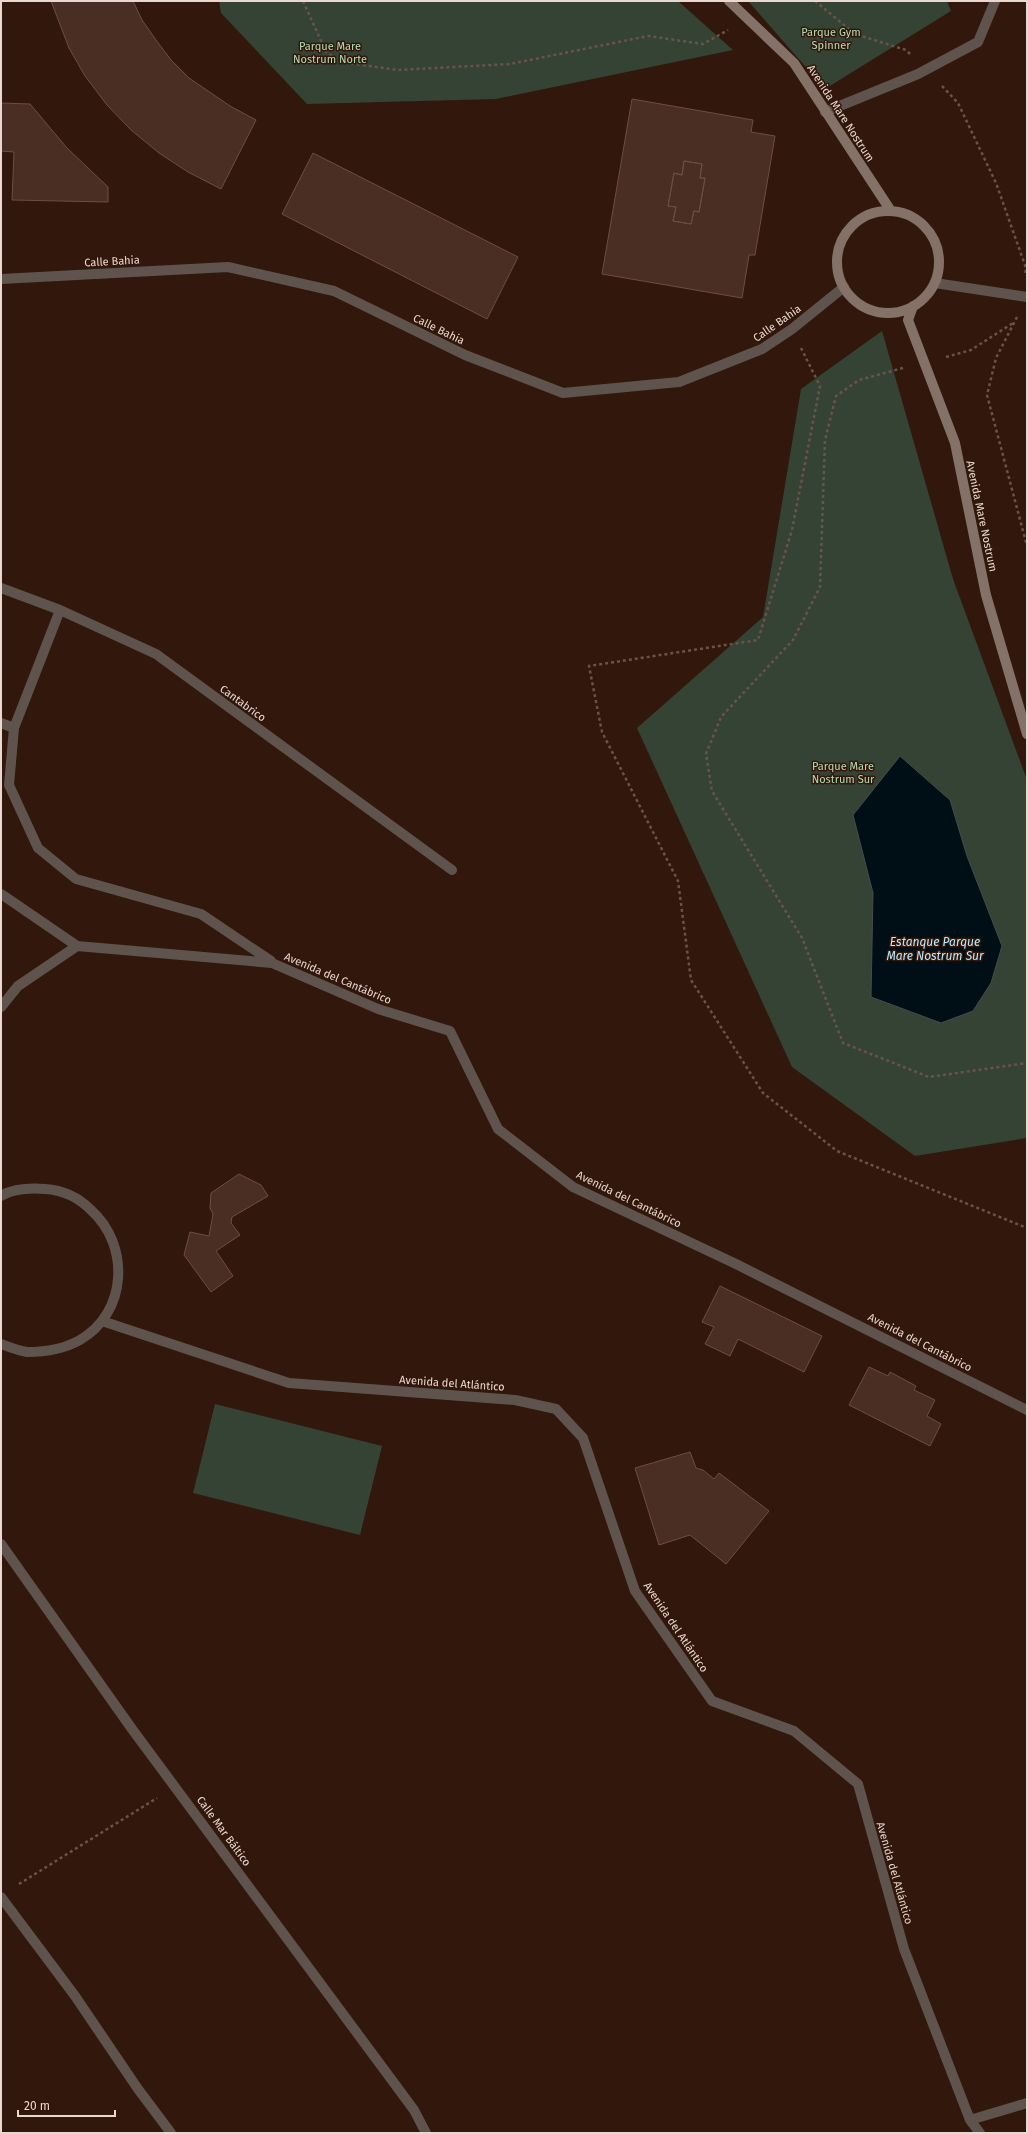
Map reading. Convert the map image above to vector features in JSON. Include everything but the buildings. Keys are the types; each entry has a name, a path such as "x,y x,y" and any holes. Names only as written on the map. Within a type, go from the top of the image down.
{"street":[{"name":"Avenida Mare Nostrum","path":"729,1 794,63 891,211"},
{"path":"825,112 926,70 978,42 995,1"},
{"path":"891,211 907,215 921,223 932,236 938,250 939,267 935,283 926,296 913,306 898,312 882,312 872,309 854,299 844,287 838,273 837,257 841,242 849,228 861,219 876,212 891,211"},
{"name":"Calle Bahia","path":"1,279 228,267 334,291 465,355 563,393 679,382 762,349 792,329 844,287"},
{"path":"935,283 1024,297"},
{"name":"Avenida Mare Nostrum","path":"913,306 908,320 955,443 986,595 1027,734"},
{"name":"Cantabrico","path":"1,588 60,610 156,654 452,870"},
{"name":"Avenida del Cantábrico","path":"60,610 14,728 9,785 38,848 76,879 201,914 272,962 378,1009 450,1031 498,1129 573,1187 736,1264 1027,1410"},
{"path":"1,723 14,728"},
{"name":"Avenida del Cantábrico","path":"1,894 77,946 272,962"},
{"path":"1,1007 18,986 77,946"},
{"path":"1,1196 30,1188 57,1190 82,1201 102,1220 115,1243 119,1270 115,1297 102,1321 80,1340 54,1350 26,1352 1,1344"},
{"name":"Avenida del Atlántico","path":"102,1321 289,1383 515,1400 556,1409 583,1438 635,1591 712,1701 794,1731 858,1784 904,1950 970,2120 980,2133"},
{"name":"Calle Mar Báltico","path":"1,1544 62,1633 414,2110 426,2133"},
{"path":"1,1898 75,1996 138,2089 171,2133"},
{"path":"970,2120 1027,2103"}],"path":[{"path":"303,1 326,52 341,62 398,70 510,64 648,36 703,44 726,32 732,26"},
{"path":"815,1 855,34 906,50 926,70 958,103 996,183 1026,268 1024,297 1020,312 996,358 987,395 1027,546"},
{"path":"1013,324 971,350 859,380 836,396 825,440 820,587 793,640 721,717 706,754 712,791 802,938 843,1043 929,1077 1027,1063"},
{"path":"792,329 820,386 792,530 758,640 589,666 602,732 678,881 691,980 763,1093 837,1151 1027,1228"},
{"path":"16,1886 176,1786"}],"green space":[{"name":"Parque Mare Nostrum Norte","path":"219,1 678,1 733,50 496,99 307,104 221,13"},
{"name":"Parque Gym Spinner","path":"748,1 947,1 951,11 825,89"},
{"name":"Parque Mare Nostrum Sur","path":"882,331 953,579 1027,780 1027,1138 915,1156 792,1067 637,728 763,617 801,389"},
{"path":"215,1404 382,1446 360,1535 193,1493"}],"water":[{"name":"Estanque Parque Mare Nostrum Sur","path":"900,756 950,800 967,856 1002,946 991,983 973,1011 941,1023 871,997 873,893 853,815"}]}
